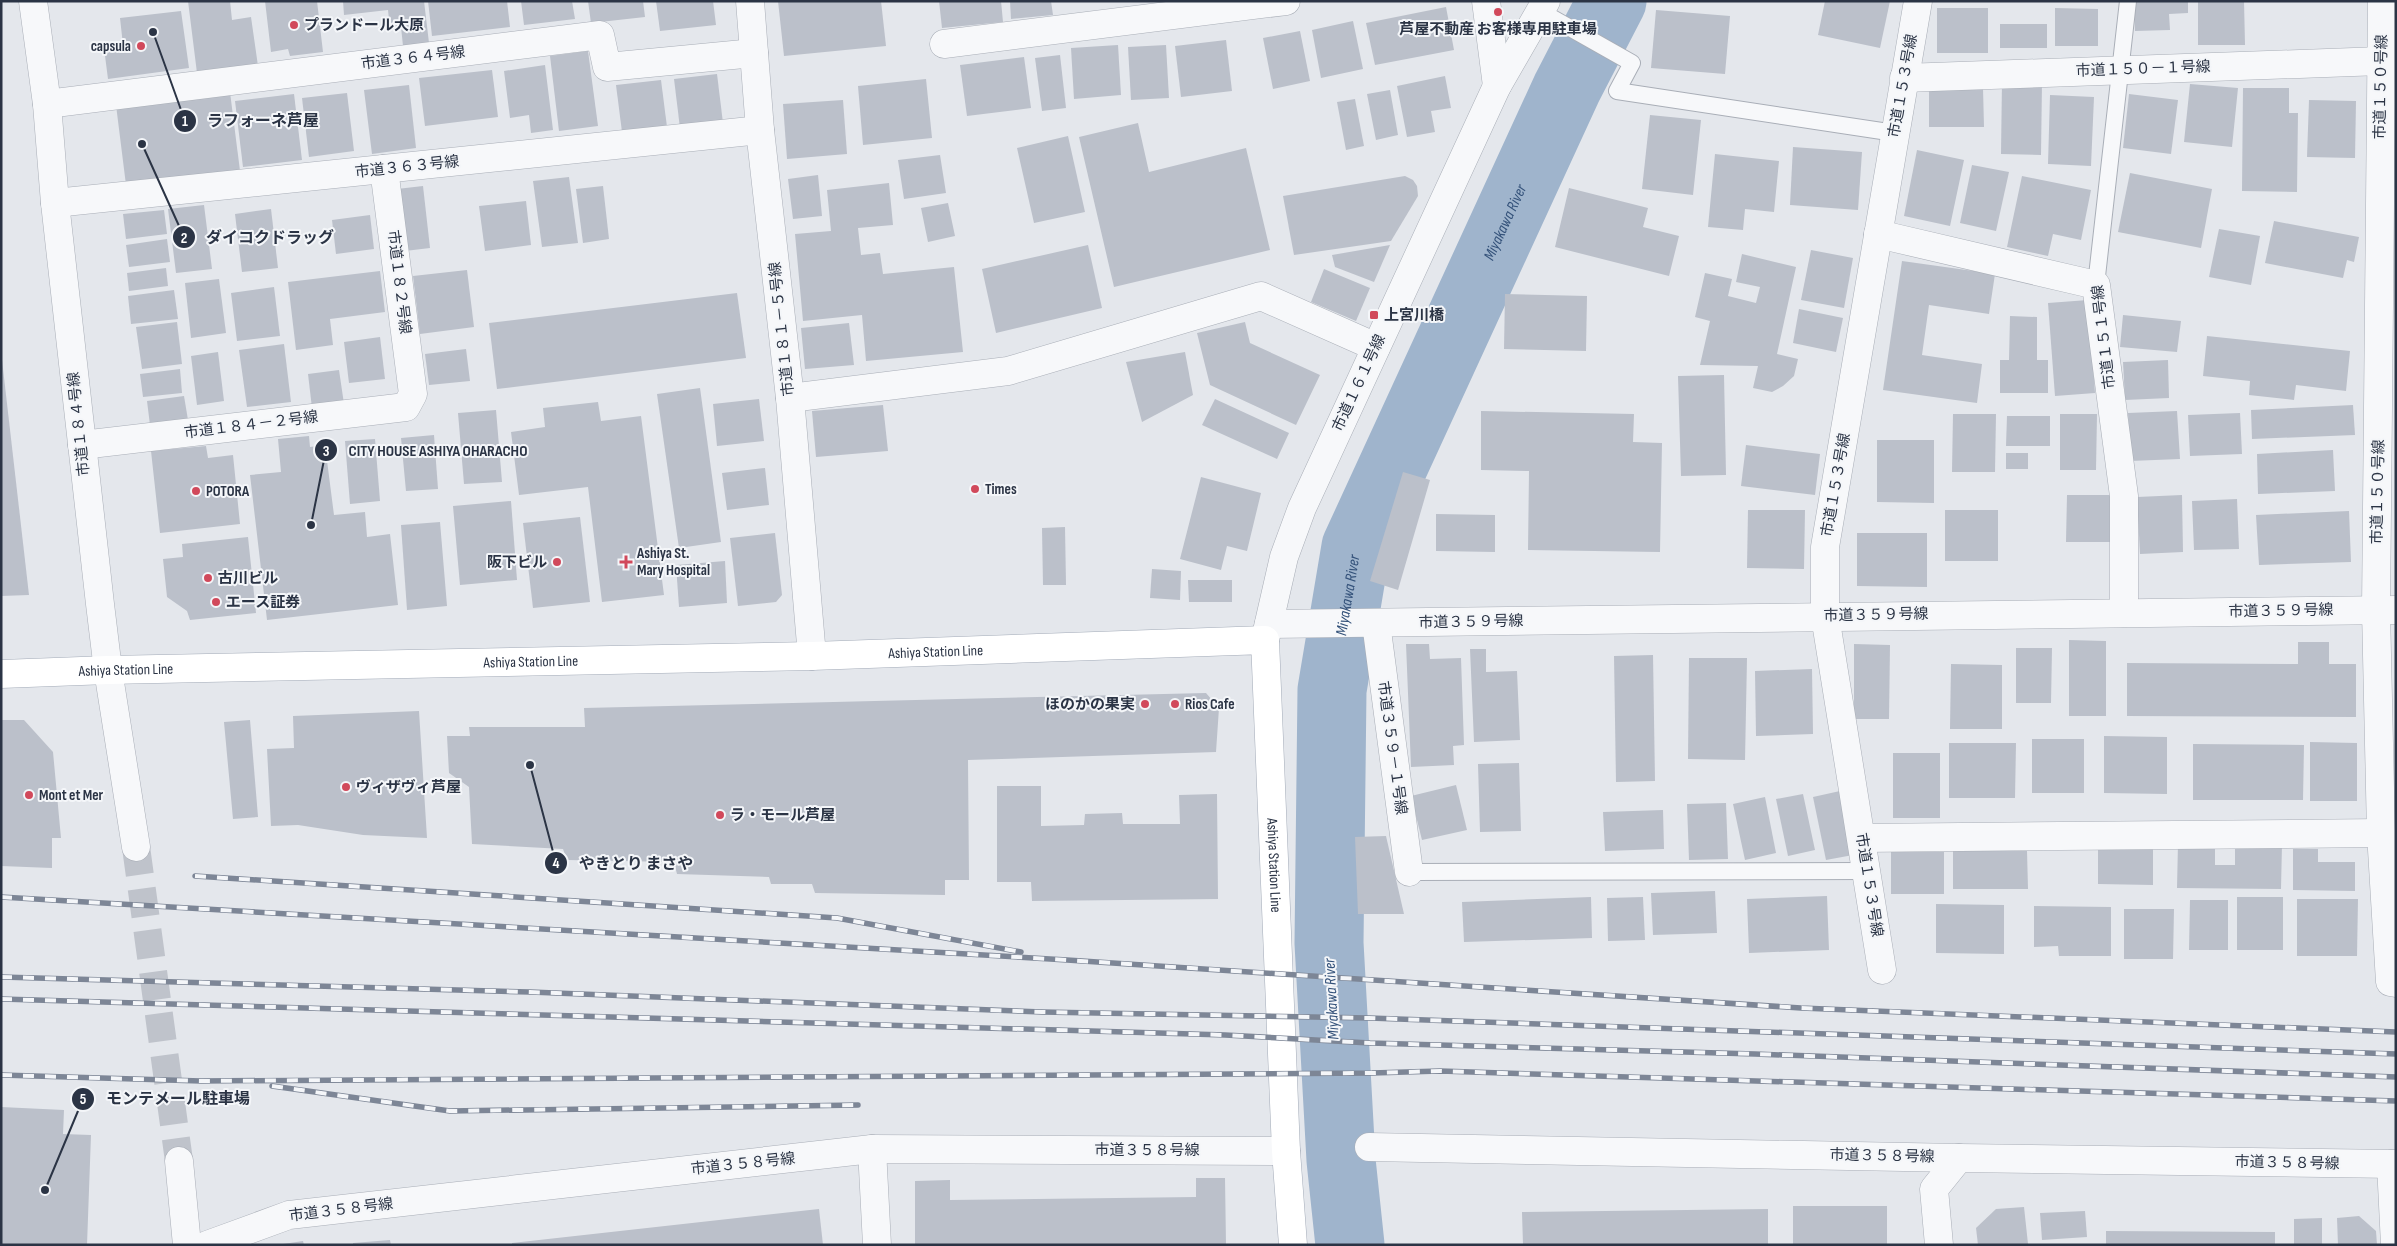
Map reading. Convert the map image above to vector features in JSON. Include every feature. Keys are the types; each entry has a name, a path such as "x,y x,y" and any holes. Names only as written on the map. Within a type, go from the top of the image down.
{"main road":[{"name":"Ashiya Station Line","path":"1,674 108,670 812,656 1267,632 1286,1151 1293,1245"}],"street":[{"name":"市道１８４号線","path":"33,1 47,104 54,203 108,670 136,846"},
{"name":"市道１８１－５号線","path":"750,1 760,130 790,398 812,656"},
{"path":"944,44 1286,1"},
{"path":"1486,1 1497,86"},
{"name":"市道１５３号線","path":"1882,970 1825,616 1826,546 1918,1"},
{"name":"市道１６１号線","path":"1267,632 1284,557 1302,508 1497,86 1543,6"},
{"name":"市道１５０号線","path":"2387,15 2381,61 2386,610 2381,834 2393,982"},
{"name":"市道３６４号線","path":"47,104 600,34 607,67 754,53"},
{"name":"市道１５０－１号線","path":"1904,78 2381,61"},
{"name":"市道３６３号線","path":"54,203 760,130"},
{"name":"市道１８２号線","path":"384,169 413,394"},
{"path":"1878,234 2096,285"},
{"name":"市道１５１号線","path":"2096,285 2124,496 2124,613"},
{"path":"790,398 1008,372 1261,296 1376,347"},
{"name":"市道１８４－２号線","path":"82,445 406,408 413,394"},
{"name":"市道３５９号線","path":"1366,623 2386,610"},
{"path":"1267,632 1317,624 1366,623"},
{"name":"市道３５９－１号線","path":"1366,623 1409,872"},
{"path":"1862,838 2381,834"},
{"name":"市道３５８号線","path":"1369,1147 2393,1164"},
{"path":"872,1149 877,1245"},
{"name":"市道３５８号線","path":"207,1245 288,1215 872,1149 1286,1151"},
{"path":"1940,1245 1934,1189 1960,1158"},
{"path":"180,1161 187,1245"},
{"path":"2393,1164 2395,1245"}],"lane":[{"name":"市道１５１号線","path":"2096,285 2128,1"},
{"path":"1543,6 1577,32 1632,63 1617,91 1895,133"},
{"path":"1409,872 1867,871"}],"building":[{"path":"188,1 230,1 232,20 251,17 258,66 197,73"},
{"name":"プランドール大原","path":"265,1 317,1 323,52 290,56 288,49 271,52"},
{"path":"343,1 424,1 429,43 403,46 401,27 390,29 388,10 344,15"},
{"path":"428,1 507,1 510,27 432,36"},
{"path":"521,1 572,1 575,19 524,25"},
{"path":"588,1 643,1 645,17 591,23"},
{"path":"656,1 713,1 716,25 660,31"},
{"path":"778,1 881,1 886,46 784,56"},
{"path":"939,1 1001,1 1003,22 942,28"},
{"path":"1010,1 1051,1 1053,15 1011,19"},
{"path":"1825,1 1890,1 1880,48 1818,35"},
{"path":"2134,1 2188,1 2188,13 2169,14 2170,30 2135,31"},
{"path":"2198,1 2244,1 2245,45 2198,45"},
{"path":"1446,7 1454,50 1375,65 1366,23"},
{"path":"1937,8 1988,8 1988,53 1937,53"},
{"path":"2055,8 2098,9 2098,46 2055,46"},
{"path":"1656,10 1730,16 1725,74 1651,68"},
{"path":"181,11 189,68 108,79 104,48 123,45 120,18"},
{"path":"1353,21 1363,69 1321,78 1312,30"},
{"path":"2000,24 2047,24 2047,48 2000,48"},
{"path":"1300,31 1310,81 1273,89 1263,38"},
{"path":"1226,40 1232,91 1181,97 1175,46"},
{"path":"1118,45 1121,95 1074,99 1071,48"},
{"path":"1166,45 1169,98 1131,100 1128,47"},
{"path":"588,51 598,126 559,131 550,56"},
{"path":"1060,55 1066,108 1042,111 1035,58"},
{"path":"1024,57 1031,108 967,116 960,65"},
{"path":"545,65 553,130 531,133 529,115 510,118 504,71"},
{"path":"492,70 498,117 425,126 419,78"},
{"path":"717,74 723,123 680,128 674,79"},
{"path":"1445,76 1451,108 1431,111 1435,132 1407,137 1397,86"},
{"path":"926,79 932,138 863,145 858,86"},
{"path":"661,80 667,127 622,132 616,85"},
{"path":"2002,81 2042,82 2041,155 2001,154"},
{"path":"2190,84 2238,88 2232,147 2184,142"},
{"path":"409,85 416,148 372,154 364,90"},
{"path":"1929,88 1983,88 1984,127 1929,127"},
{"path":"2243,88 2289,88 2289,113 2298,113 2297,192 2242,191"},
{"path":"1390,90 1398,135 1376,140 1367,94"},
{"path":"230,92 240,171 126,185 116,105"},
{"path":"347,93 354,151 309,157 302,98"},
{"path":"294,94 302,160 243,167 235,101"},
{"path":"2129,94 2178,100 2171,154 2123,148"},
{"path":"2050,95 2094,97 2091,166 2048,164"},
{"path":"1355,99 1364,146 1346,150 1337,102"},
{"path":"843,100 847,154 787,159 783,104"},
{"path":"2309,100 2356,101 2355,158 2307,157"},
{"path":"1650,115 1701,120 1693,195 1642,189"},
{"path":"1138,123 1149,172 1246,148 1270,250 1114,287 1079,137"},
{"path":"1068,136 1085,212 1034,223 1017,148"},
{"path":"1793,147 1862,152 1858,210 1790,205"},
{"path":"1917,150 1964,160 1950,226 1904,216"},
{"path":"1715,154 1779,161 1774,212 1745,209 1743,230 1708,227"},
{"path":"940,155 946,193 904,199 898,160"},
{"path":"1972,165 2009,172 1996,231 1960,223"},
{"path":"2130,173 2212,189 2201,248 2118,232"},
{"path":"818,175 822,216 793,219 788,179"},
{"path":"1405,176 1413,180 1417,186 1418,196 1391,241 1294,255 1283,196"},
{"path":"2022,176 2091,190 2081,240 2053,234 2048,256 2007,247"},
{"path":"569,177 578,243 542,247 533,181"},
{"path":"889,183 893,225 858,228 861,255 880,253 883,274 954,267 963,352 866,361 862,315 803,321 795,234 831,231 827,190"},
{"path":"423,186 430,248 405,251 397,189"},
{"path":"603,186 609,239 583,243 576,189"},
{"path":"1569,188 1648,208 1643,227 1679,236 1669,276 1555,247"},
{"path":"526,201 531,245 485,251 479,206"},
{"path":"948,203 955,236 928,242 921,208"},
{"path":"204,205 212,269 176,273 168,209"},
{"path":"271,209 278,268 242,272 235,214"},
{"path":"164,210 167,234 126,239 123,214"},
{"path":"370,215 374,249 336,254 332,220"},
{"path":"2274,221 2359,237 2354,262 2347,260 2343,278 2265,263"},
{"path":"2219,229 2260,236 2251,285 2209,277"},
{"path":"167,239 170,262 129,267 126,245"},
{"path":"1088,245 1102,308 996,333 982,269"},
{"path":"1390,245 1374,282 1335,267 1332,255"},
{"path":"1811,250 1853,258 1844,308 1801,300"},
{"path":"1742,254 1796,267 1777,354 1798,359 1794,376 1783,386 1772,392 1753,388 1758,366 1700,365 1710,321 1695,317 1705,273 1732,279 1728,296 1756,303 1760,287 1736,282"},
{"path":"1902,261 1995,274 1989,314 1929,305 1922,355 1982,364 1977,403 1883,390"},
{"path":"166,268 168,286 129,291 127,273"},
{"path":"1324,269 1370,288 1356,321 1311,302"},
{"path":"467,270 474,327 420,334 413,276"},
{"path":"380,271 385,312 330,319 333,345 296,350 288,282"},
{"path":"219,279 226,333 191,338 185,283"},
{"path":"274,287 280,336 237,341 231,293"},
{"path":"174,290 178,319 131,324 128,296"},
{"path":"737,293 746,358 497,389 489,323"},
{"path":"1505,294 1587,296 1586,351 1504,349"},
{"path":"2088,300 2095,393 2055,396 2048,303"},
{"path":"1799,309 1843,318 1836,352 1793,343"},
{"path":"2123,315 2181,321 2177,352 2120,347"},
{"path":"2010,316 2037,317 2037,360 2048,360 2048,393 2000,393 2000,360 2009,360"},
{"path":"177,322 182,364 142,369 136,327"},
{"path":"1245,322 1250,343 1320,375 1296,425 1210,385 1197,333"},
{"path":"849,323 854,365 805,369 801,328"},
{"path":"2207,336 2350,351 2346,391 2296,385 2294,400 2249,395 2250,381 2203,376"},
{"path":"380,337 385,379 349,383 344,342"},
{"path":"284,344 291,402 247,407 239,350"},
{"path":"466,349 470,381 429,385 425,354"},
{"path":"218,352 224,401 197,405 191,356"},
{"path":"1185,352 1193,395 1142,422 1126,362"},
{"path":"2,360 29,595 1,596"},
{"path":"2168,360 2169,398 2125,400 2123,362"},
{"path":"180,369 182,393 143,397 140,374"},
{"path":"339,370 344,404 312,408 308,374"},
{"path":"1724,375 1726,475 1681,476 1678,376"},
{"path":"700,388 721,542 679,548 657,394"},
{"path":"184,396 188,420 150,425 147,401"},
{"path":"759,399 764,441 717,446 713,404"},
{"path":"1215,399 1289,433 1277,459 1202,425"},
{"path":"598,402 601,421 641,416 664,595 602,602 588,487 519,495 511,432 545,427 543,408"},
{"path":"883,405 888,451 816,457 812,411"},
{"path":"2353,405 2355,435 2252,439 2251,410"},
{"path":"496,410 502,482 464,484 458,413"},
{"path":"1481,411 1634,414 1633,442 1662,443 1660,552 1528,550 1529,471 1481,470"},
{"path":"2177,411 2180,459 2130,461 2128,413"},
{"path":"2240,413 2242,454 2190,456 2188,415"},
{"path":"1953,414 1996,414 1995,472 1952,472"},
{"path":"2060,414 2097,414 2096,470 2060,470"},
{"path":"2007,416 2050,416 2050,446 2006,446"},
{"path":"434,435 438,489 406,491 401,438"},
{"path":"309,436 310,447 325,445 334,515 365,512 367,537 390,534 398,605 267,620 250,475 281,472 278,439"},
{"path":"375,439 380,501 350,504 345,441"},
{"path":"1877,440 1934,440 1934,503 1877,502"},
{"path":"1746,445 1820,454 1815,495 1741,486"},
{"name":"POTORA","path":"206,446 208,458 233,455 240,524 160,533 151,451"},
{"path":"2333,450 2335,491 2258,494 2257,454"},
{"path":"2006,453 2028,453 2028,469 2006,469"},
{"path":"765,468 769,505 727,510 722,473"},
{"path":"1403,472 1430,480 1398,590 1370,581"},
{"path":"1201,477 1261,493 1247,551 1227,546 1221,570 1180,559"},
{"path":"2067,495 2111,495 2111,542 2066,542"},
{"path":"2182,495 2183,552 2140,554 2137,497"},
{"path":"2237,499 2239,549 2194,550 2192,501"},
{"path":"511,501 517,580 460,585 453,506"},
{"path":"1748,510 1805,510 1804,569 1747,568"},
{"path":"1945,510 1998,510 1998,561 1945,561"},
{"path":"2349,511 2351,562 2259,565 2256,515"},
{"path":"1436,514 1495,515 1495,552 1436,551"},
{"name":"阪下ビル","path":"580,517 590,602 533,608 523,523"},
{"path":"440,522 447,606 407,610 401,525"},
{"path":"1065,527 1066,585 1043,585 1042,528"},
{"path":"775,533 782,595 776,602 738,606 730,538"},
{"path":"1857,533 1927,533 1927,587 1857,586"},
{"name":"古川ビル","path":"248,537 256,613 190,620 187,611 167,597 163,559 183,557 182,544"},
{"path":"725,561 727,603 679,607 676,565"},
{"path":"1152,569 1181,571 1180,600 1150,598"},
{"path":"1188,580 1232,580 1232,602 1189,602"},
{"path":"2069,640 2106,641 2106,716 2069,716"},
{"path":"2298,642 2329,642 2329,664 2356,664 2356,717 2127,716 2127,663 2298,664"},
{"path":"1406,644 1429,644 1430,659 1461,658 1464,745 1453,746 1454,765 1411,767"},
{"path":"1854,644 1890,645 1889,719 1854,719"},
{"path":"2016,648 2052,648 2051,703 2016,703"},
{"path":"1470,649 1486,649 1486,672 1517,671 1520,740 1474,742"},
{"path":"1653,655 1655,781 1616,782 1614,656"},
{"path":"1689,658 1747,658 1745,760 1688,759"},
{"path":"1951,664 2002,665 2002,729 1950,729"},
{"path":"1812,669 1813,734 1756,736 1755,671"},
{"name":"ラ・モール芦屋","path":"1206,693 1219,708 1216,752 968,760 969,880 945,880 945,895 815,893 812,884 771,884 769,877 677,874 674,862 567,860 563,849 472,844 469,787 449,773 447,736 470,736 469,727 585,727 584,708"},
{"name":"ヴィザヴィ芦屋","path":"419,711 427,838 363,835 298,825 271,826 267,749 294,748 293,716"},
{"name":"Mont et Mer","path":"1,720 24,720 53,752 61,838 52,838 52,868 1,866"},
{"path":"250,720 258,817 233,819 224,722"},
{"path":"2104,736 2167,737 2167,794 2104,793"},
{"path":"2032,739 2084,739 2084,793 2032,793"},
{"path":"2310,742 2357,743 2357,801 2310,801"},
{"path":"1949,743 2016,743 2015,798 1949,798"},
{"path":"2193,744 2304,745 2303,800 2193,800"},
{"path":"1893,753 1940,753 1940,818 1893,818"},
{"path":"1519,763 1521,831 1480,832 1478,764"},
{"path":"1456,785 1467,830 1422,840 1411,796"},
{"path":"997,786 1041,786 1041,826 1084,825 1085,814 1122,813 1123,824 1180,824 1179,795 1217,794 1218,899 1032,901 1031,882 997,882"},
{"path":"1840,791 1853,855 1826,860 1813,797"},
{"path":"1803,794 1815,850 1788,856 1776,799"},
{"path":"1765,797 1776,853 1745,860 1733,804"},
{"path":"1726,803 1728,859 1689,860 1687,804"},
{"path":"1663,810 1664,849 1605,851 1603,812"},
{"path":"1386,836 1404,914 1358,914 1355,837"},
{"path":"2178,843 2215,843 2215,865 2235,865 2235,843 2282,844 2281,889 2177,888"},
{"path":"2098,846 2153,846 2153,885 2098,884"},
{"path":"2293,849 2318,849 2318,862 2355,862 2355,891 2293,890"},
{"path":"1891,851 1944,852 1944,894 1891,894"},
{"path":"1953,851 2027,851 2028,889 1953,889"},
{"path":"1715,891 1717,933 1653,935 1651,893"},
{"path":"1827,896 1829,950 1749,953 1747,899"},
{"path":"1591,897 1592,938 1464,942 1462,902"},
{"path":"1643,897 1645,940 1608,941 1607,898"},
{"path":"2237,897 2283,897 2283,950 2237,950"},
{"path":"2297,899 2358,899 2357,956 2297,956"},
{"path":"2190,900 2228,900 2228,950 2189,950"},
{"path":"1936,904 2004,905 2004,954 1936,953"},
{"path":"2034,906 2111,907 2111,956 2059,956 2058,946 2034,947"},
{"path":"2124,909 2174,909 2173,959 2124,959"},
{"path":"1,1107 64,1110 63,1134 91,1135 87,1245 1,1245"},
{"path":"1196,1178 1225,1178 1226,1245 915,1245 915,1181 950,1180 950,1200 1196,1197"},
{"path":"1793,1206 1887,1206 1887,1245 1793,1245"},
{"path":"2024,1207 2028,1244 1978,1245 1976,1228 1996,1209"},
{"path":"819,1209 823,1245 512,1245 512,1243"},
{"path":"1768,1209 1768,1245 1523,1245 1522,1212"},
{"path":"2085,1211 2087,1237 2042,1240 2040,1213"},
{"path":"2359,1216 2376,1231 2377,1245 2338,1245 2337,1218"},
{"path":"2322,1218 2322,1245 2294,1245 2294,1219"},
{"path":"2106,1231 2275,1232 2275,1245 2106,1245"},
{"path":"390,1240 391,1245 353,1245 353,1243"},
{"path":"303,1241 304,1245 283,1245 283,1244"}],"waterway":[{"name":"Miyakawa River","path":"1350,1245 1341,1160 1329,943 1332,690 1356,547 1567,88 1612,1"}],"tunnel":[{"path":"136,847 179,1161"}],"railway":[{"path":"195,876 837,918 1021,952"},
{"path":"1,897 1067,960 1801,1008 2396,1032"},
{"path":"1,977 530,992 1042,1012 1369,1018 2396,1054"},
{"path":"1,999 1225,1035 1370,1043 1755,1054 2396,1077"},
{"path":"1,1075 201,1081 1440,1071 2396,1101"},
{"path":"272,1086 450,1111 858,1105"}],"place":[{"name":"芦屋不動産 お客様専用駐車場","path":"1498,12"},
{"name":"プランドール大原","path":"294,25"},
{"name":"ラフォーネ芦屋","path":"153,32"},
{"name":"capsula","path":"141,46"},
{"name":"ダイコクドラッグ","path":"142,144"},
{"name":"上宮川橋","path":"1374,315"},
{"name":"Times","path":"975,489"},
{"name":"POTORA","path":"196,491"},
{"name":"CITY HOUSE ASHIYA OHARACHO","path":"311,525"},
{"name":"阪下ビル","path":"557,562"},
{"name":"Ashiya St. Mary Hospital","path":"626,562"},
{"name":"古川ビル","path":"208,578"},
{"name":"エース証券","path":"216,602"},
{"name":"ほのかの果実","path":"1145,704"},
{"name":"Rios Cafe","path":"1175,704"},
{"name":"やきとり まさや","path":"530,765"},
{"name":"ヴィザヴィ芦屋","path":"346,787"},
{"name":"Mont et Mer","path":"29,795"},
{"name":"ラ・モール芦屋","path":"720,815"},
{"name":"モンテメール駐車場","path":"45,1190"}]}
